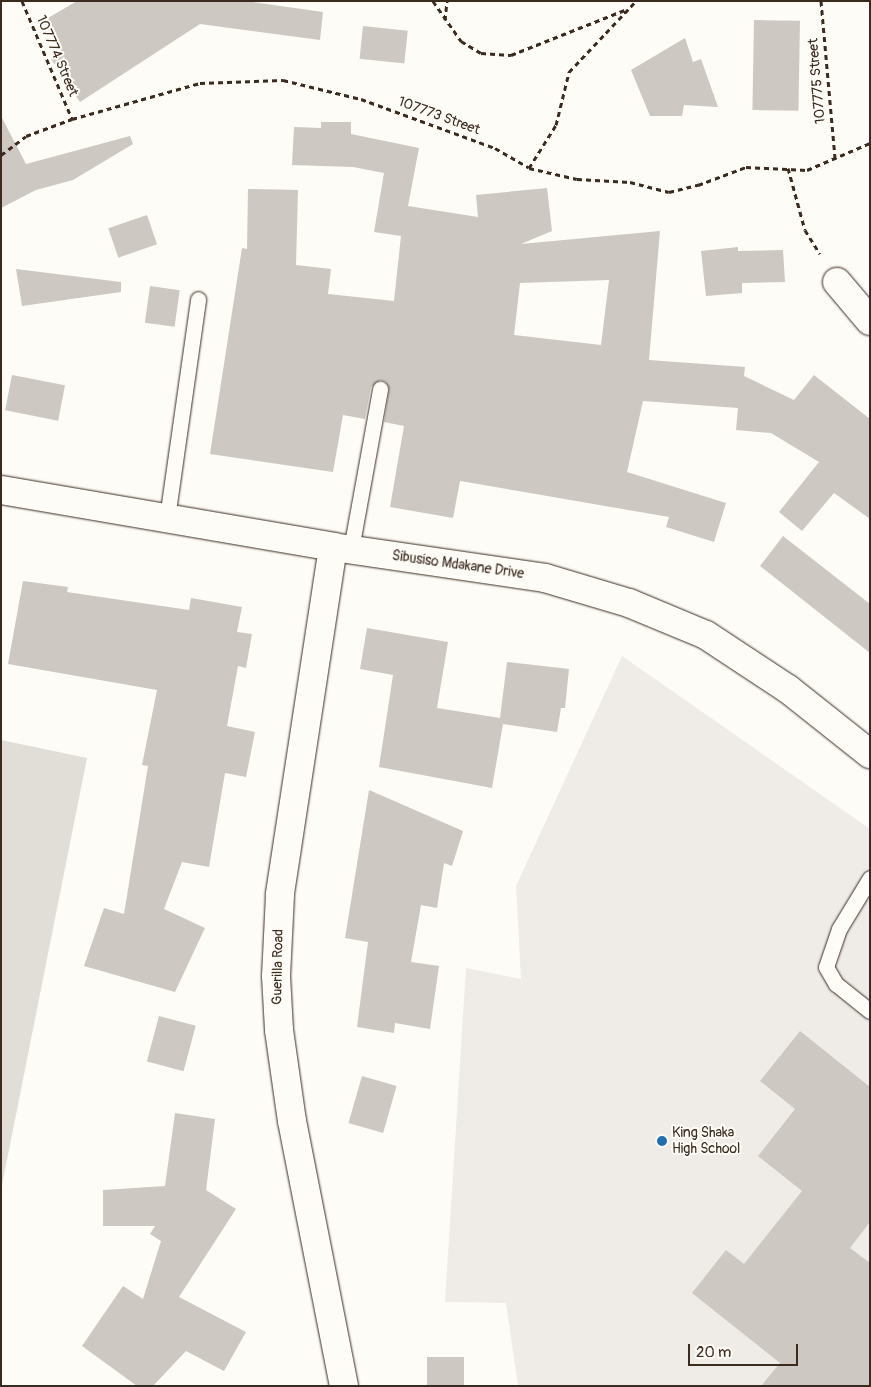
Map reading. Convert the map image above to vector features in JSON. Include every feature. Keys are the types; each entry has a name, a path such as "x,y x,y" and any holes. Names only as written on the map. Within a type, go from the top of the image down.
{"street":[{"path":"837,282 870,321"},
{"name":"Sibusiso Mdakane Drive","path":"1,490 342,548 545,578 629,603 706,635 788,689 870,754"},
{"name":"Guerilla Road","path":"342,548 280,895 276,976 279,1030 292,1121 344,1386"}],"lane":[{"path":"167,518 198,299"},
{"path":"342,548 380,389"},
{"path":"870,878 839,929 826,967 836,984 870,1011"}],"path":[{"name":"107774 Street","path":"22,1 72,119"},
{"path":"432,1 461,41 481,53 511,55 627,9"},
{"path":"445,20 446,1"},
{"path":"529,168 556,125 568,72 636,1"},
{"name":"107775 Street","path":"821,1 835,158"},
{"name":"107773 Street","path":"1,155 26,136 72,119 200,83 282,80 361,99 495,148 529,168 577,179 630,182 669,192 746,167 807,170 870,143"},
{"path":"788,168 805,230 837,282"}],"shaded area":[{"name":"King Shaka High School","path":"622,656 870,829 870,1386 518,1386 506,1303 445,1302 466,968 521,979 516,886"},
{"path":"1,740 87,758 1,1190"}],"building":[{"path":"77,1 246,1 323,12 320,40 200,24 80,102 51,59 62,53 43,21"},
{"path":"754,20 800,21 798,111 752,110"},
{"path":"363,26 408,31 404,64 360,59"},
{"path":"685,38 693,62 701,59 718,107 684,105 682,116 650,116 631,70"},
{"path":"1,116 26,164 130,136 133,144 73,180 36,190 1,208"},
{"path":"321,122 351,122 351,134 419,148 408,206 478,217 476,195 547,188 552,231 521,244 660,231 649,360 745,367 744,376 794,400 814,375 870,419 870,519 834,493 802,531 779,512 819,462 771,433 736,430 738,408 643,401 627,472 726,503 714,542 666,527 669,517 460,481 453,518 390,507 404,426 384,422 389,390 386,382 381,380 371,387 365,419 343,415 333,472 210,454 242,248 247,249 248,189 298,190 296,265 331,269 328,294 394,301 401,236 374,232 384,173 353,167 292,165 294,127 321,128","holes":["609,280 601,345 514,335 520,283"]},
{"path":"147,215 157,244 118,258 108,228"},
{"path":"738,247 738,251 783,250 785,282 742,283 742,293 706,296 701,251"},
{"path":"16,269 121,282 121,292 22,306"},
{"path":"150,286 180,290 175,327 145,323"},
{"path":"12,375 65,385 58,421 5,410"},
{"path":"783,536 870,604 870,653 760,566"},
{"path":"23,581 68,587 67,592 189,610 191,598 242,607 237,632 252,634 246,668 238,666 227,726 255,732 246,777 225,773 209,867 182,862 164,909 205,928 175,992 84,966 104,908 124,914 148,766 142,765 157,690 8,664"},
{"path":"367,628 448,642 437,708 500,718 507,662 569,669 565,708 561,708 557,732 503,724 492,788 379,767 393,675 360,669"},
{"path":"369,790 463,831 452,866 444,863 437,908 421,905 411,962 439,966 430,1029 395,1023 394,1033 357,1027 368,942 345,938"},
{"path":"159,1016 196,1026 184,1071 147,1061"},
{"path":"800,1031 870,1087 870,1222 850,1248 870,1263 870,1386 761,1386 780,1363 692,1293 726,1250 744,1264 802,1191 758,1156 795,1109 760,1081"},
{"path":"362,1076 397,1086 383,1133 348,1123"},
{"path":"175,1113 215,1119 206,1190 236,1209 179,1297 246,1332 224,1371 186,1351 153,1386 137,1386 82,1346 123,1286 143,1299 161,1241 150,1234 155,1226 103,1226 103,1190 165,1186"},
{"path":"427,1357 464,1357 464,1386 427,1386"}],"place":[{"name":"King Shaka High School","path":"662,1141"}]}
